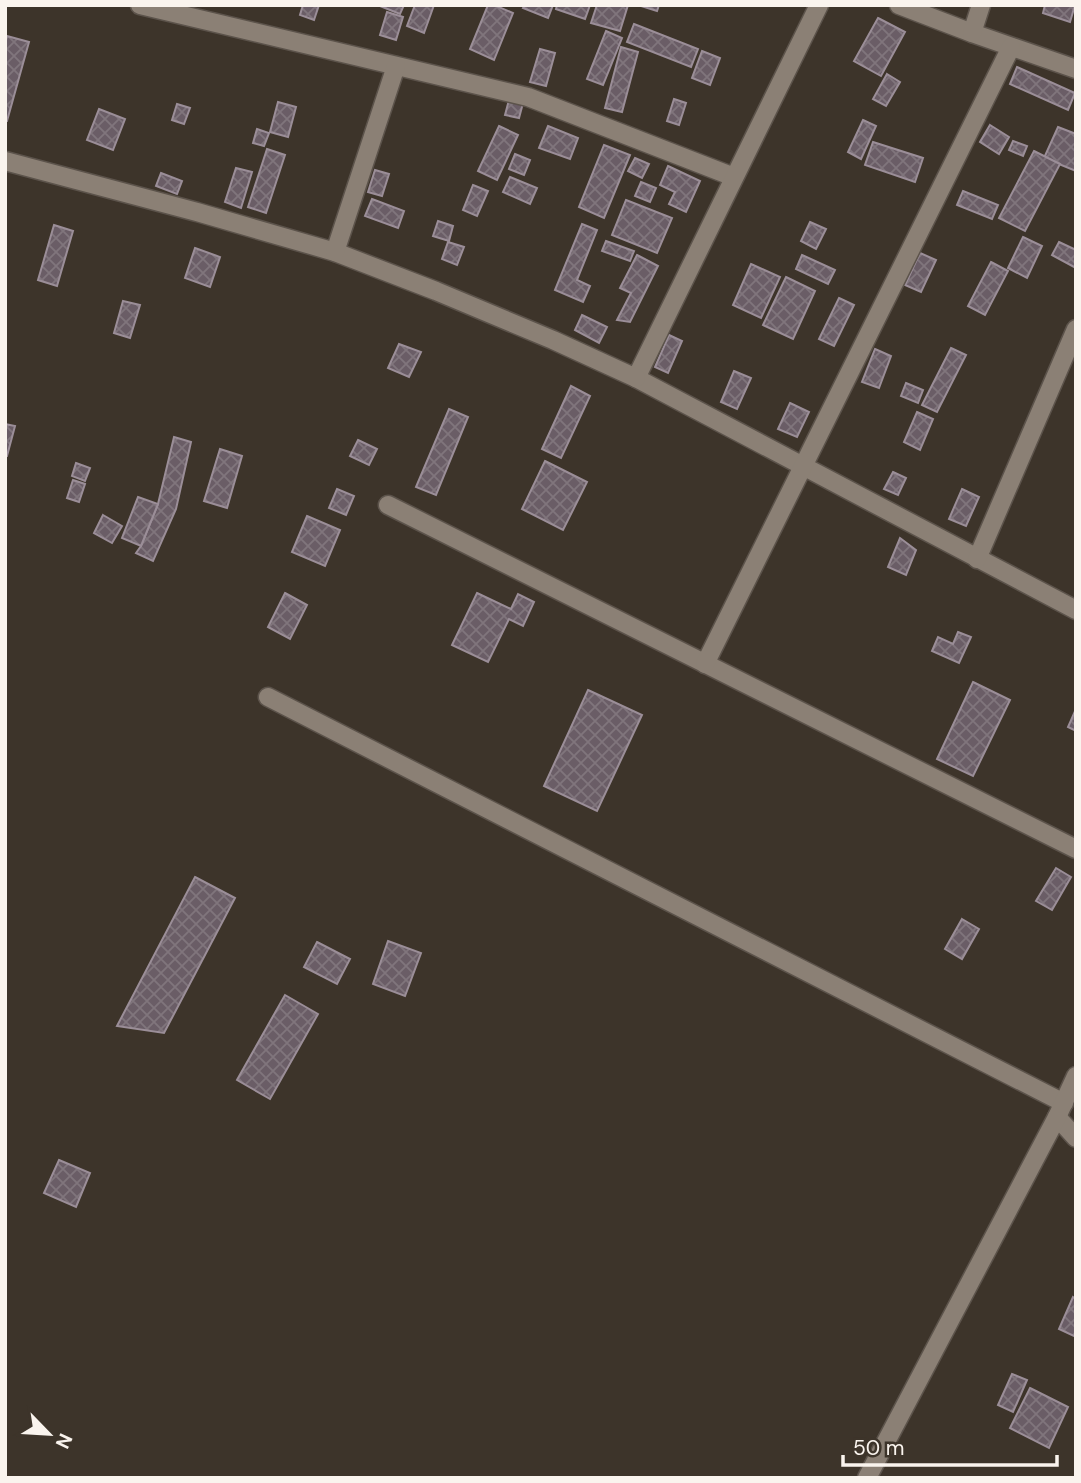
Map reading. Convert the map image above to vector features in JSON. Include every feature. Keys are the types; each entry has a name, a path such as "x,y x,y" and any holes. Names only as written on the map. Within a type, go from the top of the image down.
{"street":[{"path":"140,5 528,97 734,177"},
{"path":"636,378 819,5"},
{"path":"899,5 1076,69"},
{"path":"972,33 981,5"},
{"path":"705,664 1011,47"},
{"path":"335,252 396,66"},
{"path":"5,161 335,252 553,340 636,378 1076,610"},
{"path":"977,559 1076,329"},
{"path":"388,505 1076,849"},
{"path":"268,697 1060,1110 1076,1138"},
{"path":"867,1478 1076,1076"}],"building":[{"path":"303,5 319,5 314,20 300,15"},
{"path":"380,5 404,5 400,14"},
{"path":"415,5 434,5 424,33 407,26"},
{"path":"488,5 513,13 494,60 470,49"},
{"path":"525,5 553,5 548,18 523,8"},
{"path":"557,5 590,5 585,19 556,9"},
{"path":"597,5 628,5 620,31 591,23"},
{"path":"638,5 659,5 657,11"},
{"path":"1045,5 1075,5 1070,22 1043,13"},
{"path":"387,12 403,17 396,40 380,35"},
{"path":"878,18 905,32 881,76 854,61"},
{"path":"634,24 698,49 691,67 627,42"},
{"path":"606,31 622,38 603,85 587,79"},
{"path":"7,36 29,42 5,121 5,44"},
{"path":"621,47 638,52 622,112 605,108"},
{"path":"540,49 555,53 546,86 530,82"},
{"path":"702,51 720,58 710,85 692,78"},
{"path":"1017,67 1075,93 1068,110 1010,84"},
{"path":"887,74 900,82 886,106 873,99"},
{"path":"674,99 686,103 679,125 667,121"},
{"path":"509,100 523,103 519,118 505,115"},
{"path":"278,102 296,107 288,137 270,132"},
{"path":"177,104 190,108 184,124 172,120"},
{"path":"99,109 125,119 113,150 87,140"},
{"path":"863,120 876,126 861,159 848,152"},
{"path":"990,125 1009,137 999,154 980,142"},
{"path":"499,126 518,135 497,180 478,171"},
{"path":"548,126 578,138 570,159 539,148"},
{"path":"1058,127 1076,134 1076,171 1044,158"},
{"path":"257,129 269,133 264,146 253,143"},
{"path":"1013,141 1027,146 1023,156 1009,150"},
{"path":"873,142 923,158 915,182 865,165"},
{"path":"604,145 630,155 604,218 579,207"},
{"path":"267,149 285,155 266,213 248,207"},
{"path":"1034,151 1060,164 1025,231 999,218"},
{"path":"515,154 530,160 524,175 509,169"},
{"path":"635,158 649,164 642,178 628,171"},
{"path":"668,166 700,181 686,212 669,204 675,192 660,185"},
{"path":"236,168 252,172 241,208 225,202"},
{"path":"375,170 389,174 382,196 368,192"},
{"path":"161,173 182,181 177,194 156,186"},
{"path":"510,177 537,188 530,204 503,192"},
{"path":"641,182 656,188 650,202 635,196"},
{"path":"473,185 488,191 477,216 463,210"},
{"path":"963,191 998,205 992,219 957,205"},
{"path":"372,199 404,211 398,228 365,216"},
{"path":"626,200 672,218 657,253 612,235"},
{"path":"438,221 453,226 449,241 433,236"},
{"path":"810,222 826,229 816,249 801,241"},
{"path":"582,224 597,230 577,280 590,286 583,302 555,290"},
{"path":"54,225 73,231 57,286 38,280"},
{"path":"1023,237 1042,246 1027,278 1008,268"},
{"path":"606,241 634,251 630,261 602,251"},
{"path":"448,242 464,247 457,265 442,259"},
{"path":"1059,242 1076,250 1076,268 1052,255"},
{"path":"195,248 220,257 210,287 185,278"},
{"path":"920,253 936,260 921,292 905,285"},
{"path":"637,255 658,266 630,322 617,320 631,293 620,288"},
{"path":"802,255 835,270 828,284 796,269"},
{"path":"991,262 1008,271 985,315 968,306"},
{"path":"751,264 780,277 761,318 733,305"},
{"path":"786,277 815,291 793,339 763,325"},
{"path":"839,298 854,305 834,346 819,339"},
{"path":"123,301 140,305 130,338 114,333"},
{"path":"582,315 607,327 599,343 575,330"},
{"path":"669,335 682,341 668,373 655,367"},
{"path":"399,344 421,352 409,377 388,368"},
{"path":"951,348 966,355 937,412 922,405"},
{"path":"875,349 891,356 879,388 862,382"},
{"path":"734,371 751,378 737,409 721,402"},
{"path":"906,383 923,390 918,403 901,396"},
{"path":"571,386 590,396 561,458 542,449"},
{"path":"790,403 809,412 797,437 778,429"},
{"path":"449,409 468,417 436,495 416,487"},
{"path":"917,412 933,419 920,450 904,442"},
{"path":"5,424 15,426 7,456 5,456"},
{"path":"174,437 191,442 176,509 153,561 136,553 158,504"},
{"path":"358,440 377,449 369,465 350,456"},
{"path":"220,449 242,456 227,508 204,501"},
{"path":"545,461 587,482 563,530 522,509"},
{"path":"76,463 90,468 85,481 72,476"},
{"path":"893,472 906,478 898,495 884,489"},
{"path":"73,480 85,484 79,502 67,498"},
{"path":"337,489 354,496 346,515 329,508"},
{"path":"962,489 979,497 966,526 949,519"},
{"path":"138,497 158,504 141,546 122,538"},
{"path":"103,515 122,526 112,543 94,533"},
{"path":"307,516 340,530 325,566 292,552"},
{"path":"900,538 916,550 906,575 888,567"},
{"path":"285,593 307,605 290,639 268,627"},
{"path":"477,593 511,609 518,594 534,602 523,626 509,619 488,662 452,645"},
{"path":"958,632 971,637 959,663 932,651 938,637 953,644"},
{"path":"973,682 1010,700 973,776 937,759"},
{"path":"588,690 642,715 597,811 544,786"},
{"path":"1076,709 1076,731 1068,727"},
{"path":"1056,868 1071,877 1052,910 1036,901"},
{"path":"195,877 235,898 164,1033 117,1026"},
{"path":"962,919 979,929 962,959 945,949"},
{"path":"388,941 421,953 405,996 373,984"},
{"path":"317,942 350,959 337,984 304,967"},
{"path":"285,995 318,1014 270,1099 237,1080"},
{"path":"59,1160 90,1173 76,1207 44,1193"},
{"path":"1073,1297 1076,1299 1076,1337 1059,1329"},
{"path":"1012,1374 1027,1380 1013,1412 998,1405"},
{"path":"1030,1388 1068,1407 1049,1448 1010,1428"}]}
